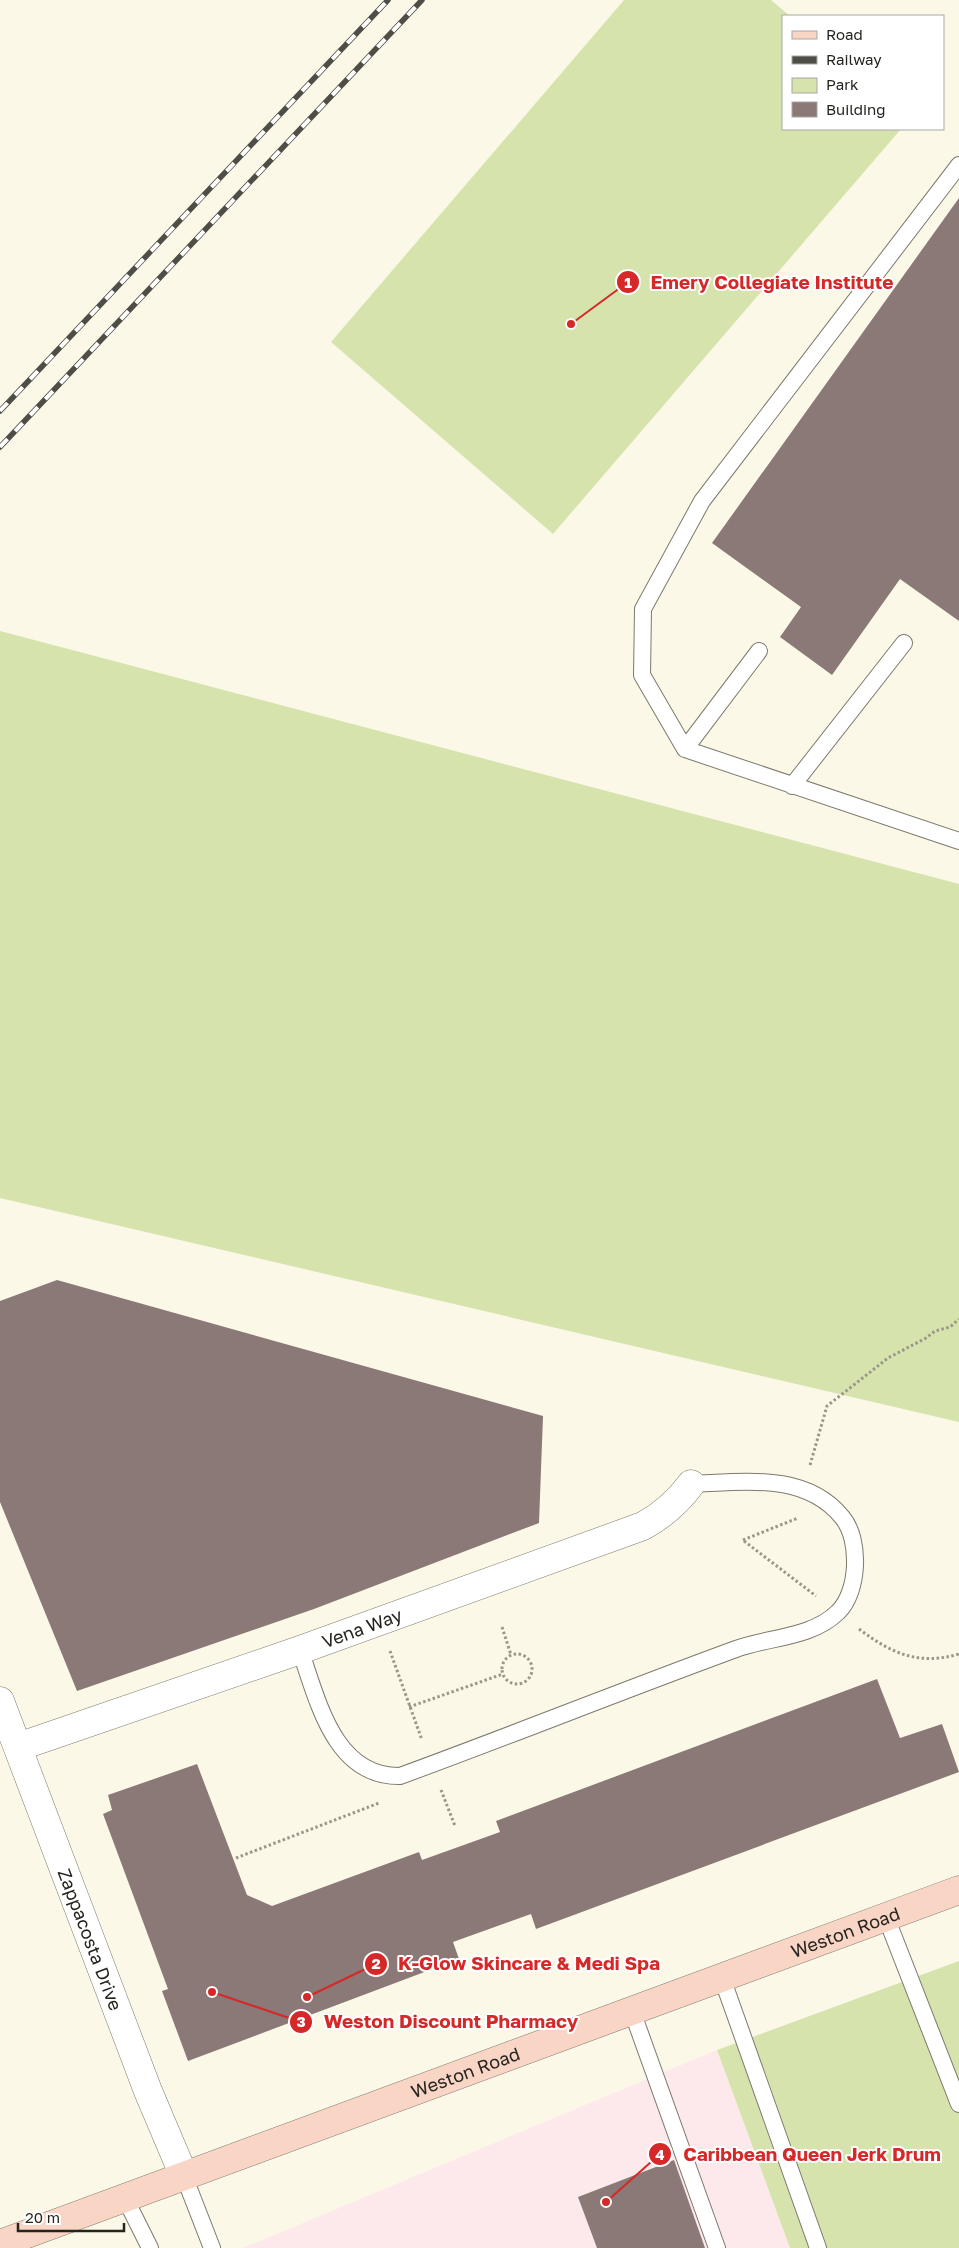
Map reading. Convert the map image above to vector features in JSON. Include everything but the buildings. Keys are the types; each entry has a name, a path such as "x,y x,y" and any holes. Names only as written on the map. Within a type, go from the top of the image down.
{"main road":[{"name":"Weston Road","path":"0,2244 959,1890"}],"street":[{"name":"Vena Way","path":"18,1747 300,1650 378,1620 488,1584 643,1526 662,1515 678,1502 691,1484"},
{"name":"Zappacosta Drive","path":"0,1701 148,2092 184,2176"}],"lane":[{"path":"959,165 702,501 643,609 642,675 686,750 959,841"},
{"path":"792,786 904,643"},
{"path":"686,750 760,652"},
{"path":"300,1650 334,1738 343,1751 367,1769 385,1776 400,1776 739,1648 805,1631 823,1623 838,1613 849,1595 853,1578 855,1548 849,1526 830,1504 816,1494 802,1488 784,1485 741,1482 691,1484"},
{"path":"886,1917 959,2104"},
{"path":"722,1978 818,2248"},
{"path":"632,2011 717,2248"},
{"path":"184,2176 212,2248"},
{"path":"126,2198 150,2248"}],"path":[{"path":"821,1428 828,1406 865,1375 888,1358 926,1338 935,1331 950,1327 959,1319"},
{"path":"378,1620 455,1826"},
{"path":"502,1627 511,1655"},
{"path":"517,1654 526,1657 532,1666 531,1676 519,1684 509,1682 503,1674 503,1665 511,1655 517,1654"},
{"path":"409,1707 503,1674"},
{"path":"236,1858 379,1803"}],"shaded area":[{"path":"717,2050 790,2248 243,2248"}],"green space":[{"path":"624,0 771,0 789,15 782,15 782,130 900,130 553,534 331,342"},
{"path":"0,631 959,884 959,1422 0,1198"},
{"path":"959,1961 959,2248 790,2248 717,2050"}],"railway":[{"path":"0,411 388,0"},
{"path":"0,447 422,0"}],"place":[{"name":"Emery Collegiate Institute","path":"571,324"},
{"name":"Weston Discount Pharmacy","path":"212,1992"},
{"name":"K-Glow Skincare & Medi Spa","path":"307,1997"},
{"name":"Caribbean Queen Jerk Drum","path":"606,2202"}]}
